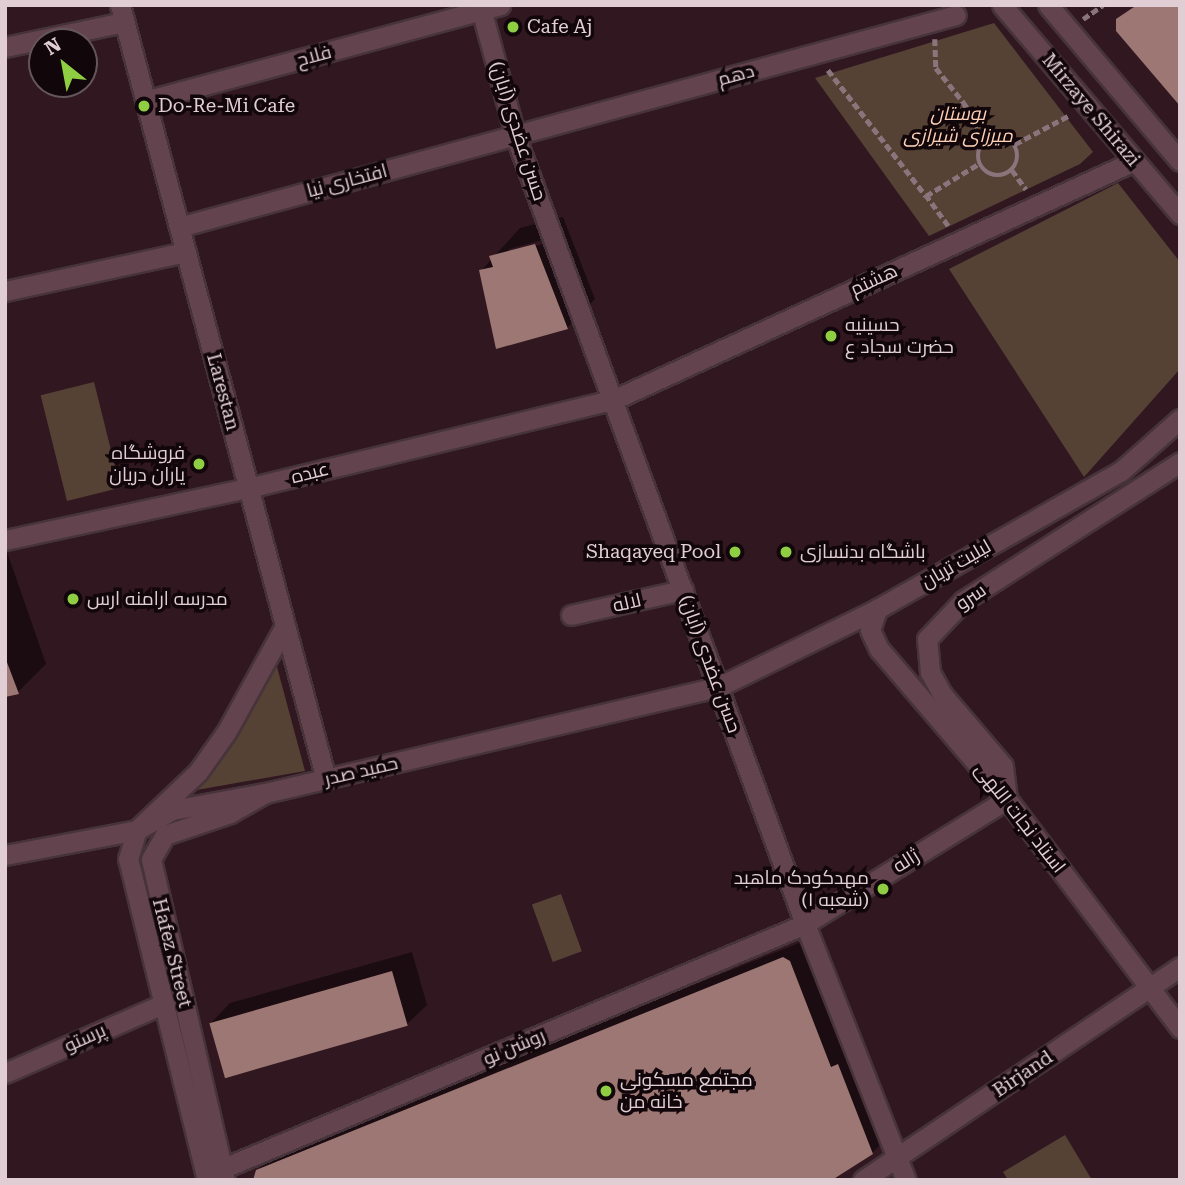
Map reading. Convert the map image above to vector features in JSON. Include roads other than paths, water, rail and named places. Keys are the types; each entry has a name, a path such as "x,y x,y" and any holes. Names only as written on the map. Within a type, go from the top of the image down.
{"street":[{"name":"Mirzaye Shirazi","path":"1002,5 1180,214"},
{"name":"Mirzaye Shirazi","path":"1048,5 1180,161"},
{"name":"فلاح","path":"145,101 487,7"},
{"name":"حسن عضدی (آبان)","path":"487,7 515,135 805,923 895,1161 906,1180"},
{"name":"Larestan","path":"122,14 326,779"},
{"path":"5,47 122,14"},
{"name":"دهم","path":"515,135 947,17"},
{"name":"افتخاری نیا","path":"179,227 515,135"},
{"name":"هشتم","path":"613,400 1134,161"},
{"path":"5,291 186,252"},
{"name":"عبده","path":"5,540 248,488 613,400"},
{"name":"لیلیت تریان","path":"718,687 877,609 1121,471 1180,419"},
{"name":"سرو","path":"1007,799 1003,766 942,694 930,672 927,639 963,601 1180,462"},
{"name":"لاله","path":"571,615 683,590"},
{"name":"استاد نجات اللهی","path":"877,609 870,630 879,649 1007,799 1180,1028"},
{"path":"137,830 209,758 285,626"},
{"name":"حمید صدر","path":"5,855 137,830 165,812 265,793 718,687"},
{"name":"Hafez Street","path":"215,1176 174,1000 150,867 153,849 165,835 230,813 265,793"},
{"name":"ژاله","path":"805,923 1007,799"},
{"name":"Hafez Street","path":"137,830 129,869 174,1000"},
{"name":"روشن نو","path":"215,1176 805,923"},
{"name":"Birjand","path":"863,1180 1180,967"},
{"name":"پرستو","path":"5,1073 174,1000"}],"place":[{"name":"Cafe Aj","path":"513,27"},
{"name":"Do-Re-Mi Cafe","path":"144,106"},
{"name":"حسینیه حضرت سجاد ع","path":"831,336"},
{"name":"فروشگاه یاران دریان","path":"199,464"},
{"name":"Shaqayeq Pool","path":"735,552"},
{"name":"باشگاه بدنسازی","path":"786,552"},
{"name":"مدرسه ارامنه ارس","path":"73,599"},
{"name":"مهدکودک ماهبد (شعبه ۱)","path":"883,889"},
{"name":"مجتمع مسکونی خانه من","path":"606,1091"}],"park label":[{"name":"بوستان میرزای شیرازی","path":"958,125"}]}
